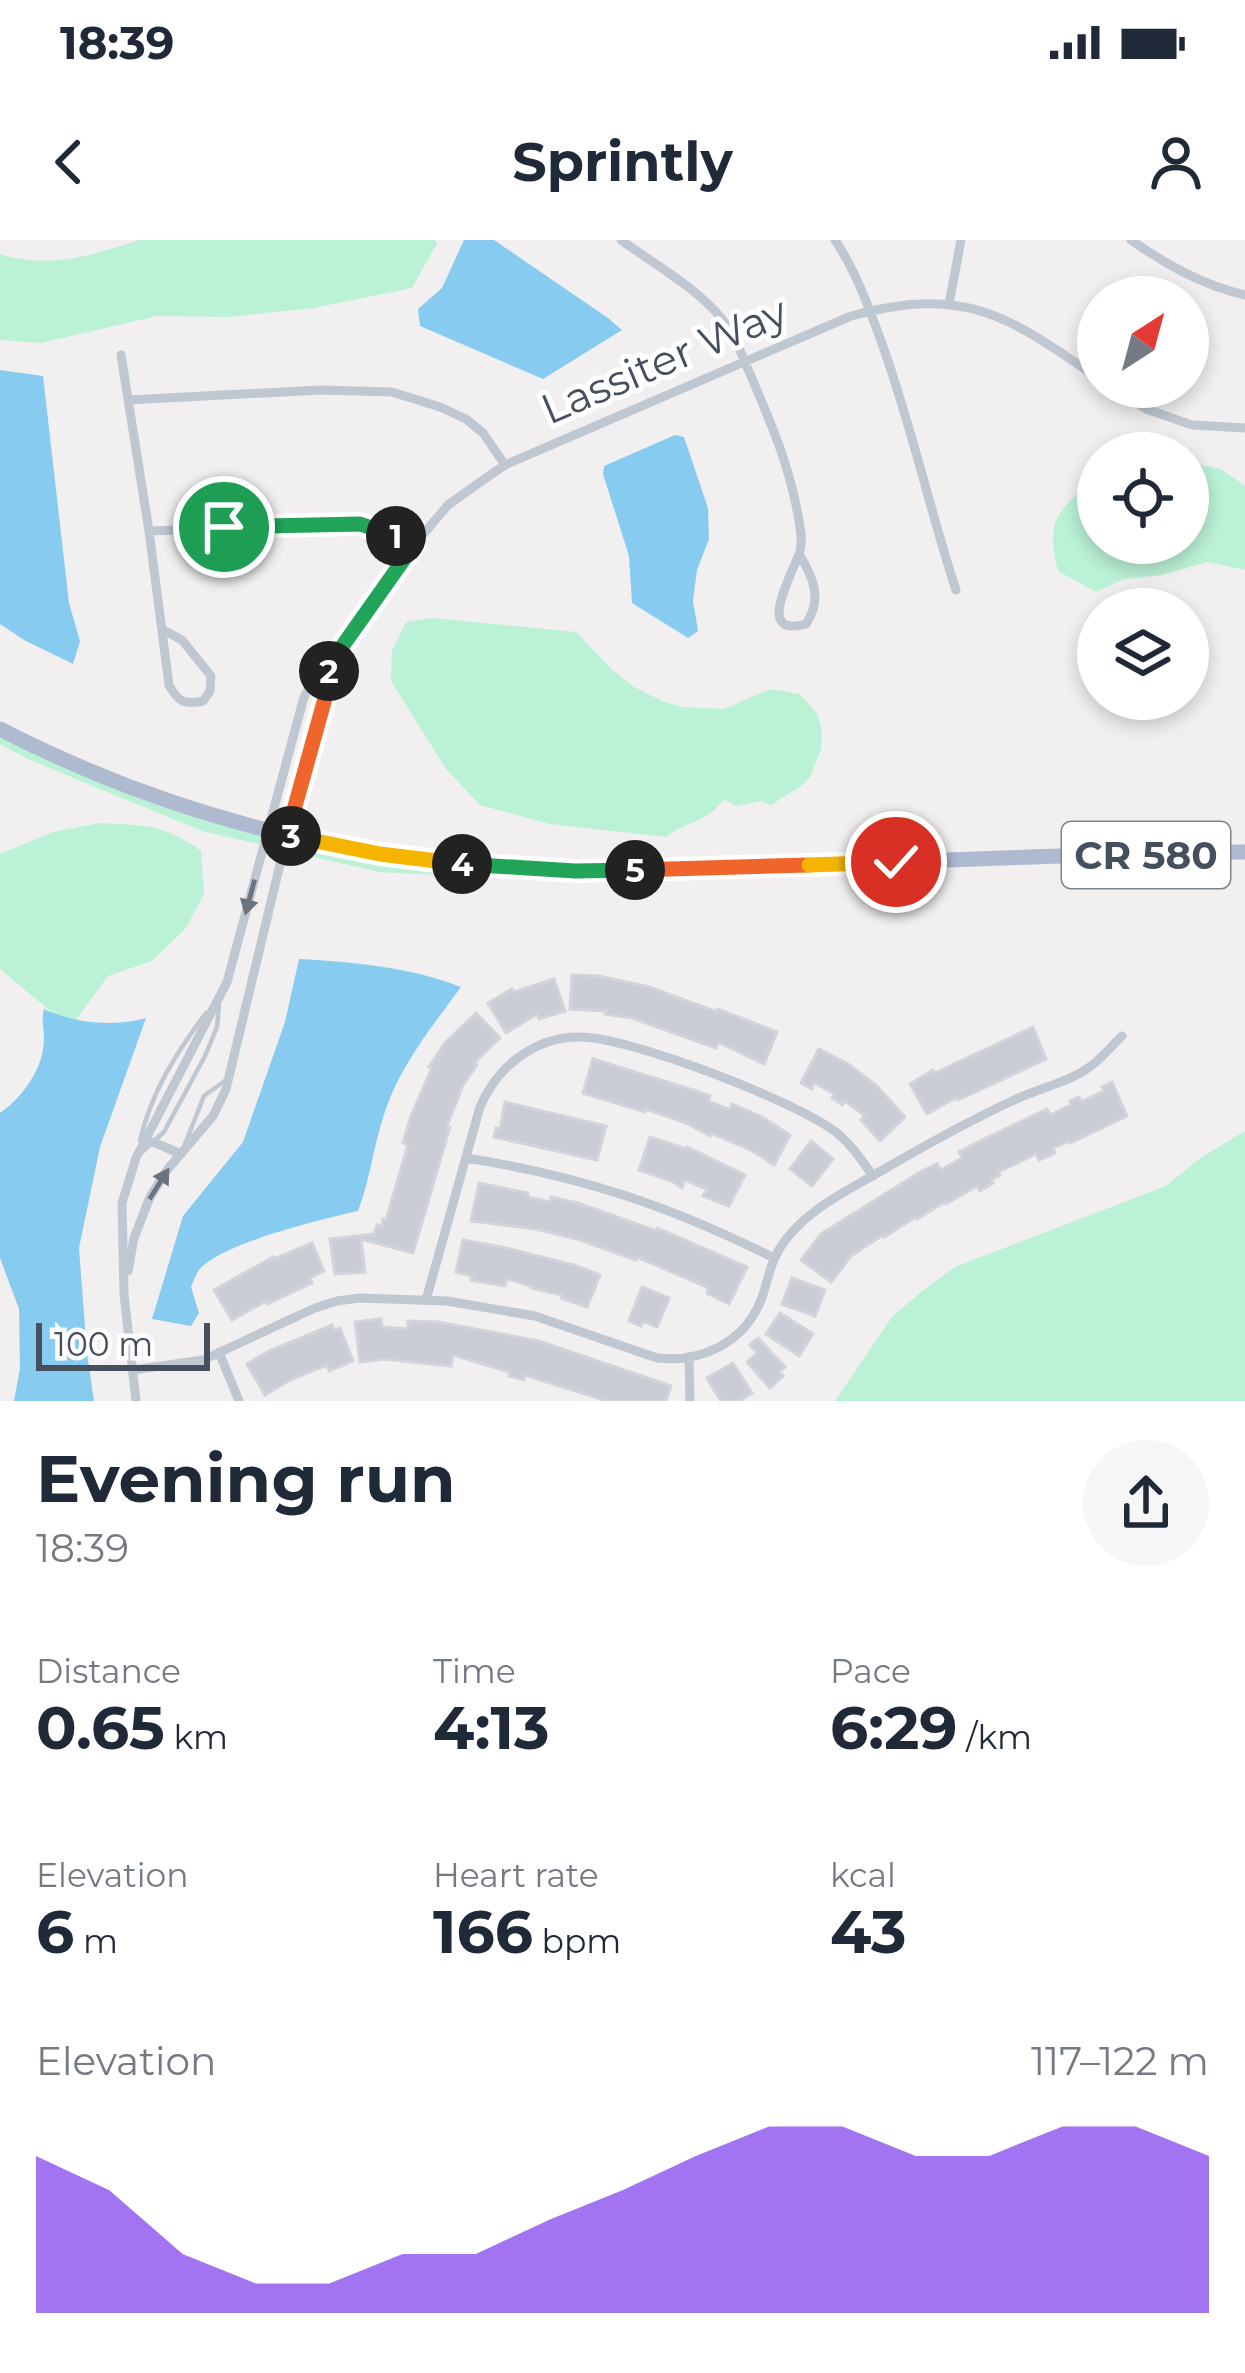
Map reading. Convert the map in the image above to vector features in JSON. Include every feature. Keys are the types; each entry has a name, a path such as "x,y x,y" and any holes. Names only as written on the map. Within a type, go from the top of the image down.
{"main road":[{"name":"CR 580","path":"0,729 139,791 287,835 422,860 575,871 1245,852"}],"street":[{"path":"621,240 693,292 721,316 733,334 791,476 802,538 778,606 779,618 796,627 806,624 814,613 817,598 799,554"},
{"path":"835,240 870,311 903,401 956,590"},
{"path":"949,304 961,240"},
{"path":"1131,240 1171,267 1245,295"},
{"name":"Lassiter Way","path":"124,1294 122,1203 136,1158 232,964 297,717 314,680 448,506 505,465 851,316 889,306 931,302 1002,317 1077,363"},
{"path":"121,355 169,686 176,698 188,704 203,700 210,691 211,676 182,640 163,631"},
{"path":"128,400 321,390 392,392 466,419 483,433 505,465"},
{"path":"1144,408 1192,425 1245,428"},
{"path":"149,531 360,524 414,545"},
{"name":"Lassiter Way","path":"124,1294 134,1238 150,1197 213,1116 229,1078 329,684 329,665"},
{"path":"232,964 255,968"},
{"path":"426,1300 490,1085 527,1051 551,1041 578,1036 605,1039 712,1073 814,1117 854,1149 873,1176"},
{"path":"133,1370 203,1360 337,1301 359,1298 447,1301 535,1316 657,1358 698,1358 750,1322 762,1298 768,1269 799,1223 873,1176 1013,1100 1087,1070 1122,1036"},
{"path":"153,1142 181,1154"},
{"path":"466,1158 596,1184 668,1209 774,1258"},
{"path":"124,1294 136,1401"},
{"path":"219,1352 239,1401"},
{"path":"689,1359 690,1401"}],"lane":[{"path":"136,1158 164,1132 205,1056 217,1027 220,994"}],"green space":[{"path":"140,240 437,243 412,288 314,308 229,317 157,316 41,343 0,340 0,254 54,261"},
{"path":"1209,466 1245,486 1245,570 1209,562"},
{"path":"1077,494 1077,564 1200,564 1089,588 1058,571 1054,553 1054,526"},
{"path":"433,618 576,632 634,687 682,707 724,709 770,689 800,694 818,715 821,749 810,777 771,805 761,801 736,806 724,799 711,813 666,837 550,824 480,805 446,769 391,681 392,651 406,622"},
{"path":"0,737 163,806 303,846 648,876 539,880 379,872 202,831 30,760 0,744"},
{"path":"100,823 154,828 201,851 204,894 186,928 152,961 108,976 75,1021 53,1013 0,969 0,854 53,832"},
{"path":"1245,1131 1245,1401 835,1401 892,1317 955,1267 1166,1186"}],"water":[{"path":"464,240 494,240 622,330 543,379 420,326 418,309 442,288"},
{"path":"0,370 43,376 69,603 80,641 73,664 0,624"},
{"path":"675,435 684,437 708,508 709,539 697,570 693,601 698,631 688,638 632,603 629,556 603,474 604,466"},
{"path":"299,959 402,970 461,987 397,1082 358,1211 274,1233 228,1251 196,1274 191,1287 199,1313 191,1326 152,1319 183,1216 243,1142 285,1022"},
{"path":"44,1009 95,1022 146,1018 100,1147 79,1248 94,1401 14,1401 20,1368 19,1309 0,1258 0,1113 17,1099 36,1071 43,1049"}],"building":[{"path":"572,975 649,987 777,1032 764,1064 718,1042 716,1048 606,1011 570,1009"},
{"path":"554,979 565,1011 539,1019 537,1014 506,1033 488,1003 512,989"},
{"path":"476,1013 500,1038 474,1063 463,1085 447,1126 413,1253 361,1239 365,1272 335,1274 330,1239 374,1234 386,1220 408,1145 403,1143 429,1067 444,1044"},
{"path":"1033,1027 1046,1059 927,1114 910,1084"},
{"path":"819,1049 876,1085 905,1117 880,1141 861,1120 865,1116 845,1101 842,1105 832,1098 835,1094 814,1083 812,1089 801,1083"},
{"path":"593,1059 710,1096 708,1101 730,1110 732,1104 790,1135 774,1165 751,1150 686,1123 583,1093"},
{"path":"1112,1082 1127,1116 1053,1148 1055,1153 1039,1160 1036,1154 998,1172 993,1183 980,1191 977,1186 883,1235 851,1256 831,1282 801,1260 821,1234 920,1172 937,1164 941,1170 978,1142 1047,1109 1050,1115 1079,1097 1081,1102"},
{"path":"505,1102 606,1126 597,1160 494,1137"},
{"path":"650,1137 687,1147 745,1175 729,1206 703,1196 707,1189 685,1180 682,1188 639,1170"},
{"path":"811,1141 833,1159 812,1186 790,1169"},
{"path":"479,1183 550,1202 551,1197 578,1203 657,1228 747,1267 729,1304 707,1293 709,1288 637,1257 536,1229 471,1221"},
{"path":"463,1240 600,1275 587,1307 507,1279 505,1286 471,1280 472,1276 456,1272"},
{"path":"312,1243 324,1271 310,1278 312,1283 232,1320 214,1290 273,1257"},
{"path":"792,1278 825,1290 815,1316 782,1304"},
{"path":"642,1287 669,1298 657,1327 629,1321"},
{"path":"780,1313 813,1334 799,1356 766,1334"},
{"path":"381,1319 382,1327 408,1329 408,1321 438,1322 539,1341 671,1386 666,1401 607,1401 525,1375 524,1380 509,1376 510,1372 453,1355 451,1366 385,1359 360,1362 355,1322"},
{"path":"332,1325 334,1330 340,1328 353,1361 329,1371 327,1365 265,1395 247,1364"},
{"path":"758,1338 785,1367 780,1372 783,1376 770,1388 747,1362 757,1353 750,1345"},
{"path":"733,1363 752,1393 739,1401 721,1401 707,1378"}],"route":[{"path":"224,527 360,524 414,545 329,665 329,684 287,835 380,854 506,868 603,871 896,862"}]}
